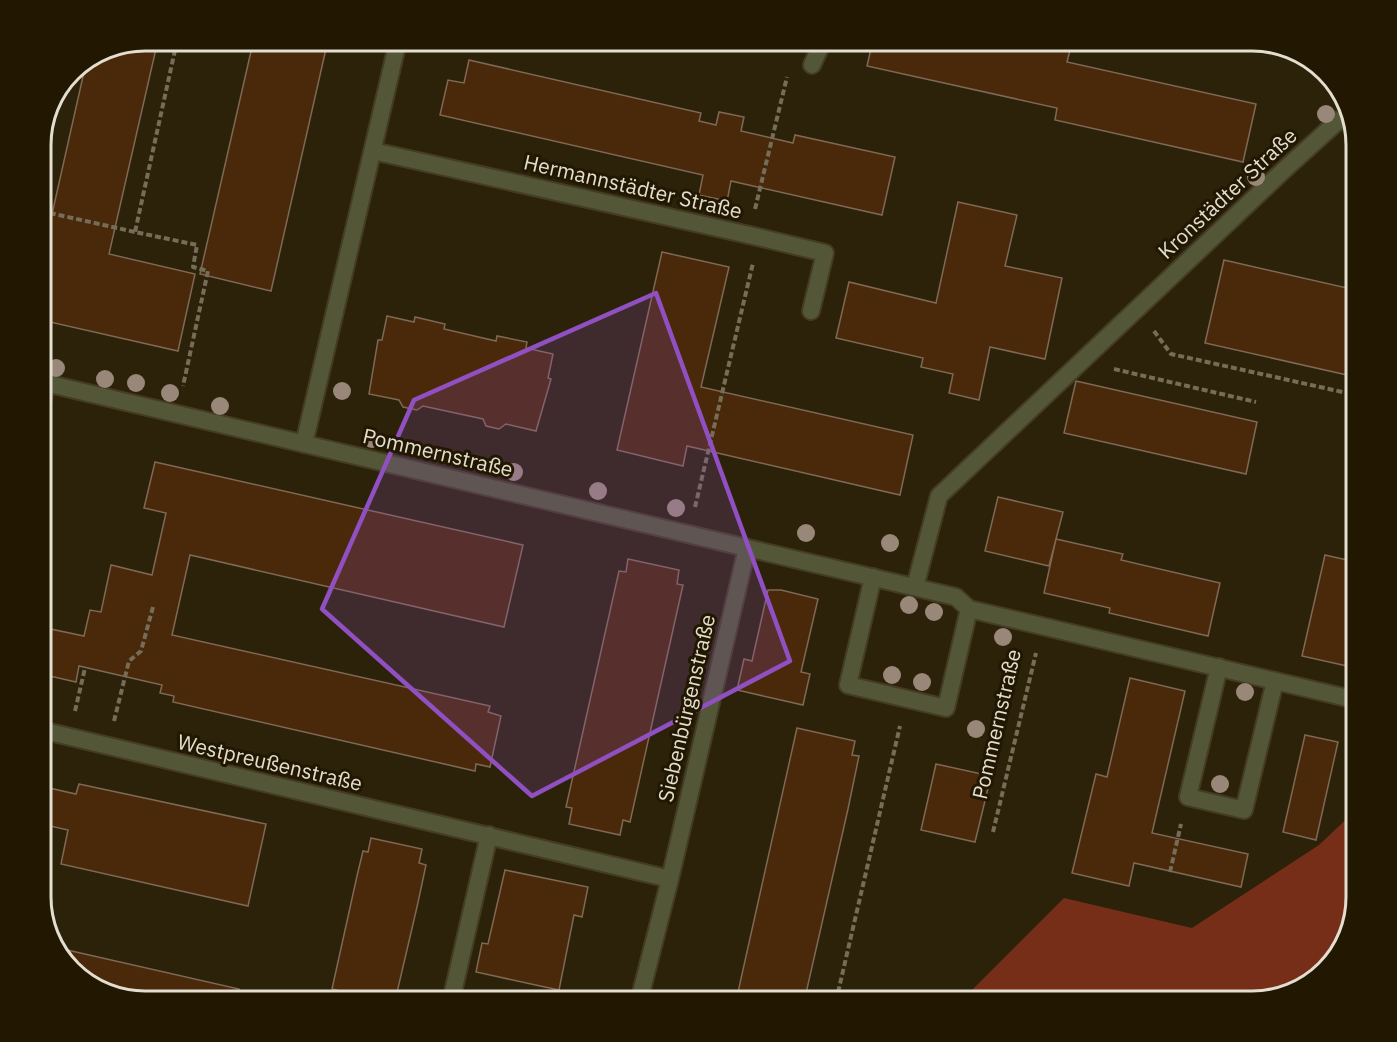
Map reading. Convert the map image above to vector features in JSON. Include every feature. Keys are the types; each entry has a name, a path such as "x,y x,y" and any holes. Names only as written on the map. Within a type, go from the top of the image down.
{"street":[{"path":"304,444 396,51"},
{"path":"812,65 818,51"},
{"name":"Kronstädter Straße","path":"915,587 939,496 1339,120 1343,121"},
{"name":"Hermannstädter Straße","path":"373,151 825,254 811,311"},
{"name":"Pommernstraße","path":"51,385 915,587 956,597 969,609 1346,698"},
{"name":"Siebenbürgenstraße","path":"642,991 747,548"},
{"path":"873,577 848,685 946,708 969,609"},
{"path":"1219,667 1188,797 1245,810 1275,681"},
{"name":"Westpreußenstraße","path":"51,733 489,835"},
{"path":"454,991 489,835 670,879"}],"path":[{"path":"135,232 175,51"},
{"path":"688,534 754,237 780,106"},
{"path":"51,213 197,245 193,267 208,271 177,414"},
{"path":"1137,309 1171,354 1346,393"},
{"path":"1081,362 1256,402"},
{"path":"108,747 129,661 141,651 153,607"},
{"name":"Pommernstraße","path":"993,832 1042,626"},
{"path":"69,738 85,668"},
{"path":"839,991 906,699"},
{"path":"1170,872 1188,797"}],"highlighted area":[{"path":"656,293 790,661 532,796 322,609 414,400"}],"shaded area":[{"path":"1346,819 1346,897 1341,927 1327,954 1309,972 1294,981 1276,988 1252,991 971,991 1064,898 1192,928 1319,845"}],"building":[{"path":"155,51 109,254 195,274 178,351 51,322 51,219 84,74 109,58 127,53"},
{"path":"251,51 326,51 271,291 200,274"},
{"path":"870,51 1070,51 1067,62 1256,104 1243,162 1055,120 1057,108 867,66"},
{"path":"469,60 701,113 699,121 716,125 719,112 744,117 741,131 793,143 795,135 895,157 882,215 731,181 727,201 699,195 703,175 440,115 448,80 464,83"},
{"path":"958,202 1017,215 1005,266 1062,278 1045,359 990,347 979,400 949,393 953,374 921,367 923,358 836,338 849,282 936,303"},
{"path":"662,252 729,267 701,387 913,435 900,495 687,446 683,466 617,450"},
{"path":"1224,260 1346,288 1346,375 1205,343"},
{"path":"387,316 414,322 415,317 445,324 444,329 496,341 497,336 527,342 526,348 553,354 548,378 551,379 536,431 506,424 499,429 486,426 483,419 423,406 417,410 403,407 399,400 369,394 378,340 382,340"},
{"path":"1076,381 1257,422 1246,474 1064,433"},
{"path":"155,462 523,545 504,627 190,555 172,635 490,706 488,712 501,716 490,767 476,764 475,771 173,702 174,696 160,693 162,685 79,666 76,682 51,676 51,629 84,636 90,610 101,612 111,565 152,575 166,513 144,508"},
{"path":"998,497 1063,512 1049,566 985,551"},
{"path":"1056,539 1123,554 1121,560 1220,583 1208,636 1109,613 1110,608 1044,593"},
{"path":"1325,555 1346,560 1346,666 1302,656"},
{"path":"628,559 679,570 677,584 683,585 630,822 623,820 620,835 569,824 572,808 566,807 619,571 626,572"},
{"path":"768,590 781,590 818,599 801,672 810,674 803,705 737,690 744,659 752,661"},
{"path":"1130,678 1185,691 1152,833 1248,854 1241,887 1134,863 1129,886 1072,873 1096,774 1107,777"},
{"path":"797,728 855,741 852,755 859,756 807,991 738,991"},
{"path":"1305,735 1338,742 1316,840 1283,832"},
{"path":"936,764 991,776 975,842 921,830"},
{"path":"79,784 266,824 248,906 61,864 68,830 51,826 51,788 76,794"},
{"path":"371,838 422,849 419,863 426,865 417,907 397,991 337,991 332,989 357,876 363,851 368,852"},
{"path":"505,870 588,887 582,917 574,915 559,990 476,972 482,943 488,944"},
{"path":"68,950 239,989 239,991 145,991 115,986 88,972"}]}
